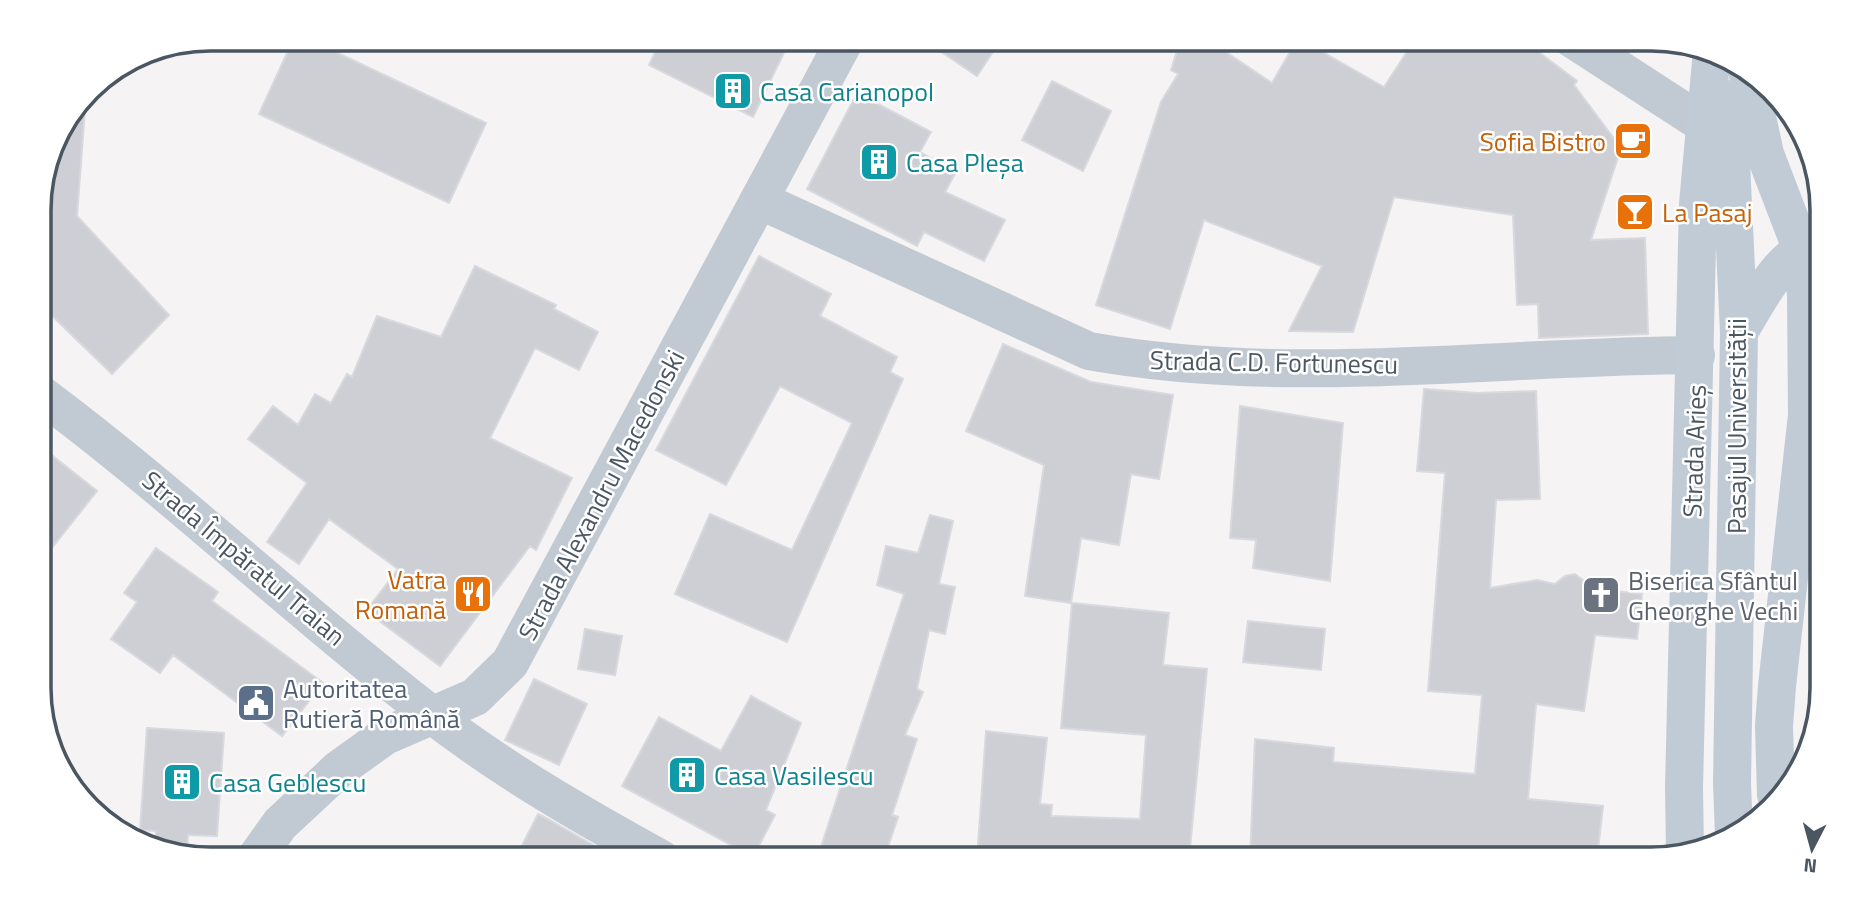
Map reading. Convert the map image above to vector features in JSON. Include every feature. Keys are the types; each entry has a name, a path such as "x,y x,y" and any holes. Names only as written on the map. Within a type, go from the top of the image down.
{"main road":[{"name":"Strada Arieș","path":"1685,843 1698,204 1711,63"},
{"name":"Pasajul Universității","path":"1727,70 1739,332 1734,823"},
{"path":"1750,86 1765,154 1810,243"},
{"path":"1739,332 1777,273 1810,246"},
{"path":"1810,255 1806,295 1810,347"},
{"path":"1776,787 1774,726 1777,686 1810,430"}],"street":[{"name":"Strada Alexandru Macedonski","path":"264,847 280,824 339,769 385,736 475,697 510,663 839,51"},
{"path":"1591,51 1705,125"},
{"name":"Strada C.D. Fortunescu","path":"759,200 1089,351 1129,358 1205,366 1328,369 1605,356 1696,355"},
{"name":"Strada Împăratul Traian","path":"51,402 103,440 433,716 585,817 639,847"},
{"path":"1674,845 1684,788"}],"building":[{"path":"288,51 334,51 486,123 449,203 259,114"},
{"name":"Casa Carianopol","path":"656,51 785,51 753,117 649,65"},
{"path":"940,51 993,51 977,76"},
{"path":"1177,51 1224,51 1272,83 1290,51 1321,51 1384,87 1408,51 1537,51 1577,81 1574,85 1621,148 1591,240 1645,238 1648,334 1539,338 1538,304 1517,305 1513,215 1394,197 1353,332 1289,331 1322,266 1204,220 1170,329 1096,305 1161,102 1178,74 1171,70"},
{"path":"1052,81 1111,111 1083,171 1022,140"},
{"name":"Casa Pleșa","path":"857,93 931,132 920,152 956,172 945,192 1005,220 984,261 924,232 917,246 807,189"},
{"path":"85,112 77,216 169,315 112,374 51,315 52,189 63,149"},
{"path":"759,256 831,294 820,316 897,357 890,372 903,379 787,642 675,594 710,514 792,550 852,423 780,386 726,485 656,450"},
{"path":"475,266 556,305 554,309 598,332 579,370 535,348 490,438 572,478 536,550 530,546 440,666 366,611 398,569 329,519 299,564 267,542 307,483 248,439 273,406 298,425 315,394 331,403 347,374 352,377 377,316 441,337"},
{"path":"1003,344 1091,382 1173,395 1159,479 1131,474 1119,545 1081,538 1071,603 1025,596 1044,465 966,431"},
{"path":"1424,389 1477,393 1536,391 1540,499 1496,500 1490,588 1537,580 1555,584 1565,576 1575,574 1595,589 1642,594 1637,639 1595,635 1584,711 1536,704 1528,799 1603,806 1598,847 1250,847 1255,739 1334,748 1333,762 1475,774 1482,695 1428,691 1445,473 1417,471"},
{"path":"1240,406 1343,423 1330,581 1253,568 1256,540 1230,538"},
{"path":"51,455 97,491 51,549"},
{"path":"930,515 953,521 939,584 955,587 945,634 929,630 917,689 923,692 905,735 917,739 892,815 898,817 888,847 821,847 904,594 877,585 886,546 918,553"},
{"path":"156,548 218,592 212,601 323,683 282,736 173,655 160,673 111,639 137,602 124,593"},
{"path":"1072,603 1169,613 1163,665 1207,669 1190,847 978,847 986,731 1047,738 1040,804 1052,805 1051,816 1140,819 1146,735 1061,728"},
{"path":"1248,621 1325,629 1321,670 1243,662"},
{"path":"585,629 622,636 615,675 578,669"},
{"path":"534,679 587,704 559,765 505,740"},
{"name":"Casa Vasilescu","path":"751,696 801,723 766,810 775,815 758,847 735,847 622,786 659,717 721,751"},
{"name":"Casa Geblescu","path":"147,728 224,733 217,836 188,835 187,845 156,837 156,831 140,830"},
{"path":"538,814 596,847 521,847"}],"place":[{"name":"Casa Carianopol","path":"733,91"},
{"name":"Sofia Bistro","path":"1633,141"},
{"name":"Casa Pleșa","path":"879,162"},
{"name":"La Pasaj","path":"1635,212"},
{"name":"Vatra Romană","path":"473,594"},
{"name":"Biserica Sfântul Gheorghe Vechi","path":"1601,595"},
{"name":"Autoritatea Rutieră Română","path":"256,703"},
{"name":"Casa Vasilescu","path":"687,775"},
{"name":"Casa Geblescu","path":"182,782"}]}
